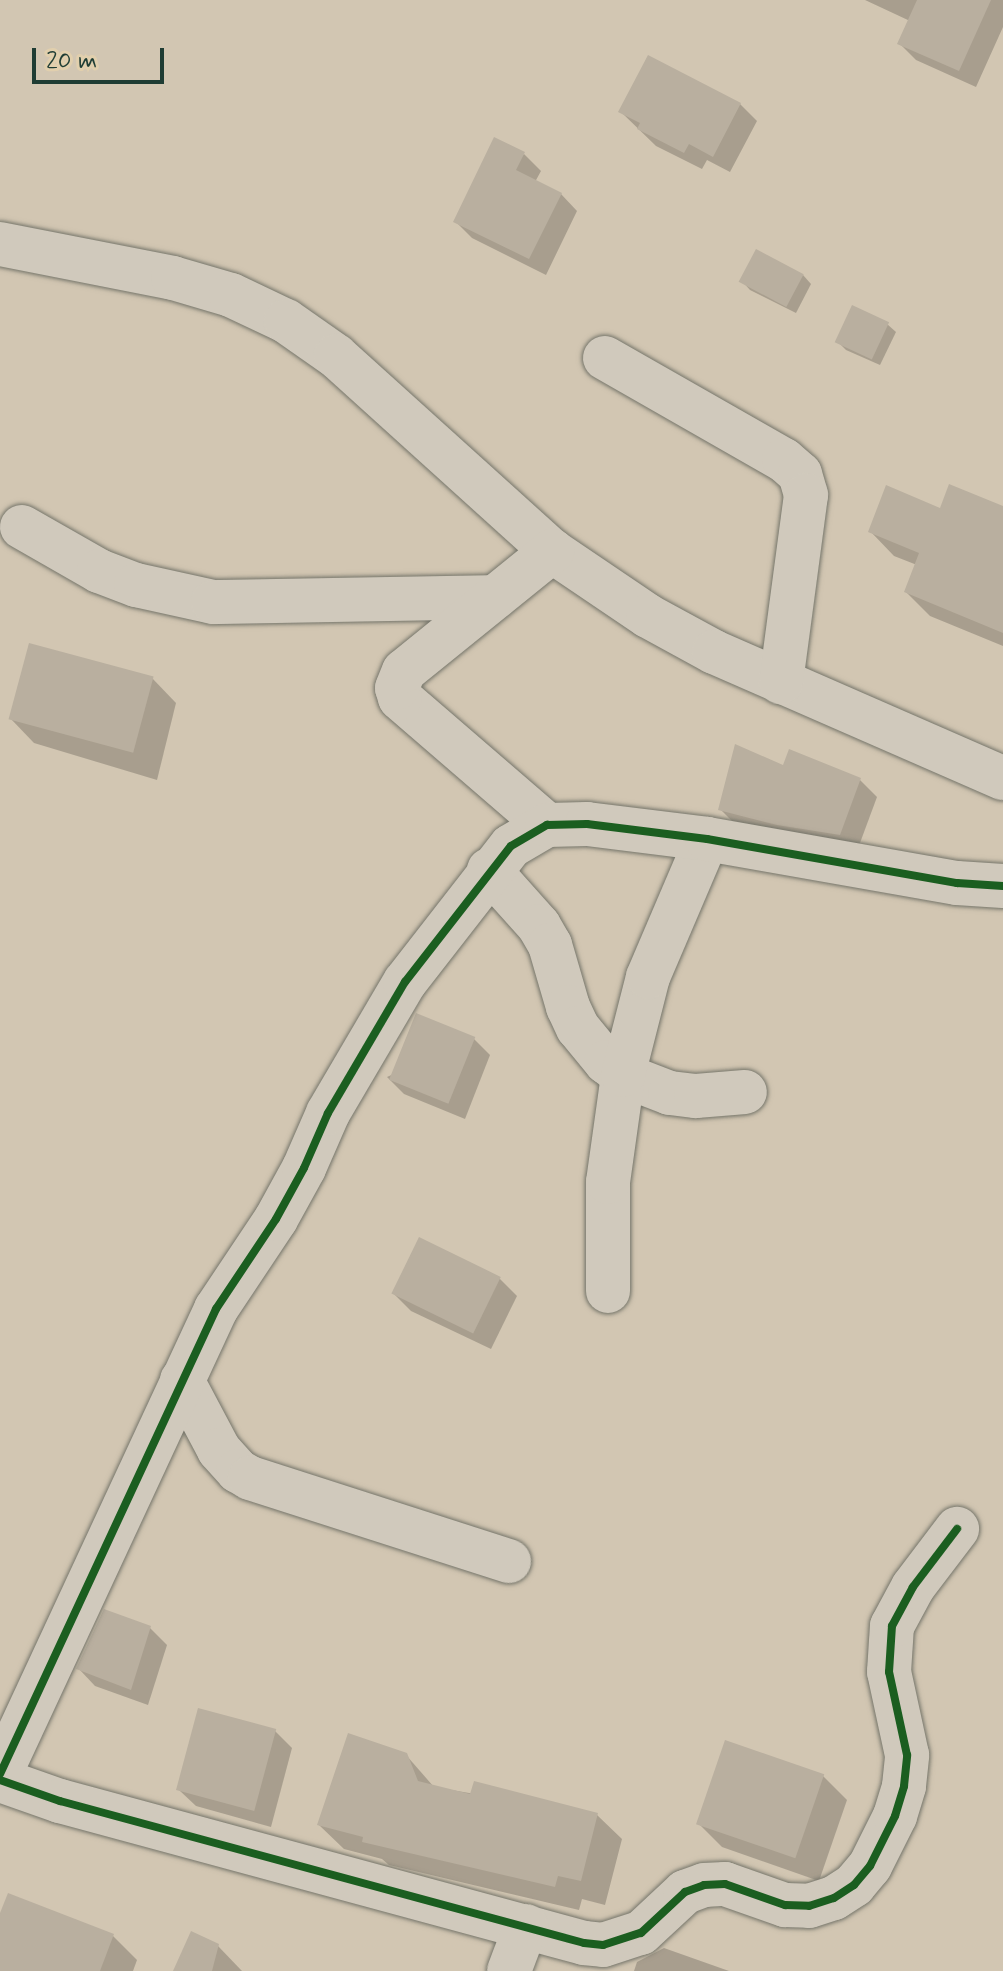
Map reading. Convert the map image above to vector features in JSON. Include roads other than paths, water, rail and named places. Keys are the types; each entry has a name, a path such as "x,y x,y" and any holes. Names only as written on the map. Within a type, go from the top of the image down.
{"street":[{"path":"0,244 173,278 231,295 286,321 336,356 552,551 648,616 714,652 1003,777"},
{"path":"605,358 784,460 800,474 806,495 781,682"},
{"path":"22,527 99,571 136,585 213,602 495,597"},
{"path":"547,825 400,698 397,688 404,671 552,551"},
{"path":"957,1529 913,1587 892,1626 889,1672 903,1724 907,1755 904,1786 883,1844 854,1885 834,1898 809,1906 785,1905 725,1884 704,1885 685,1892 641,1933 603,1945 60,1801 0,1777 216,1309 276,1219 364,1046 405,982 489,870 511,846 547,825 587,824 707,839 957,883 1003,886"},
{"path":"608,1291 608,1182 623,1075 648,977 707,839"},
{"path":"489,870 526,909 550,945 568,1007 578,1028 599,1054 623,1075 670,1093 696,1096 745,1092"},
{"path":"182,1380 219,1450 238,1471 250,1478 509,1561"},
{"path":"509,1971 526,1926"}]}
